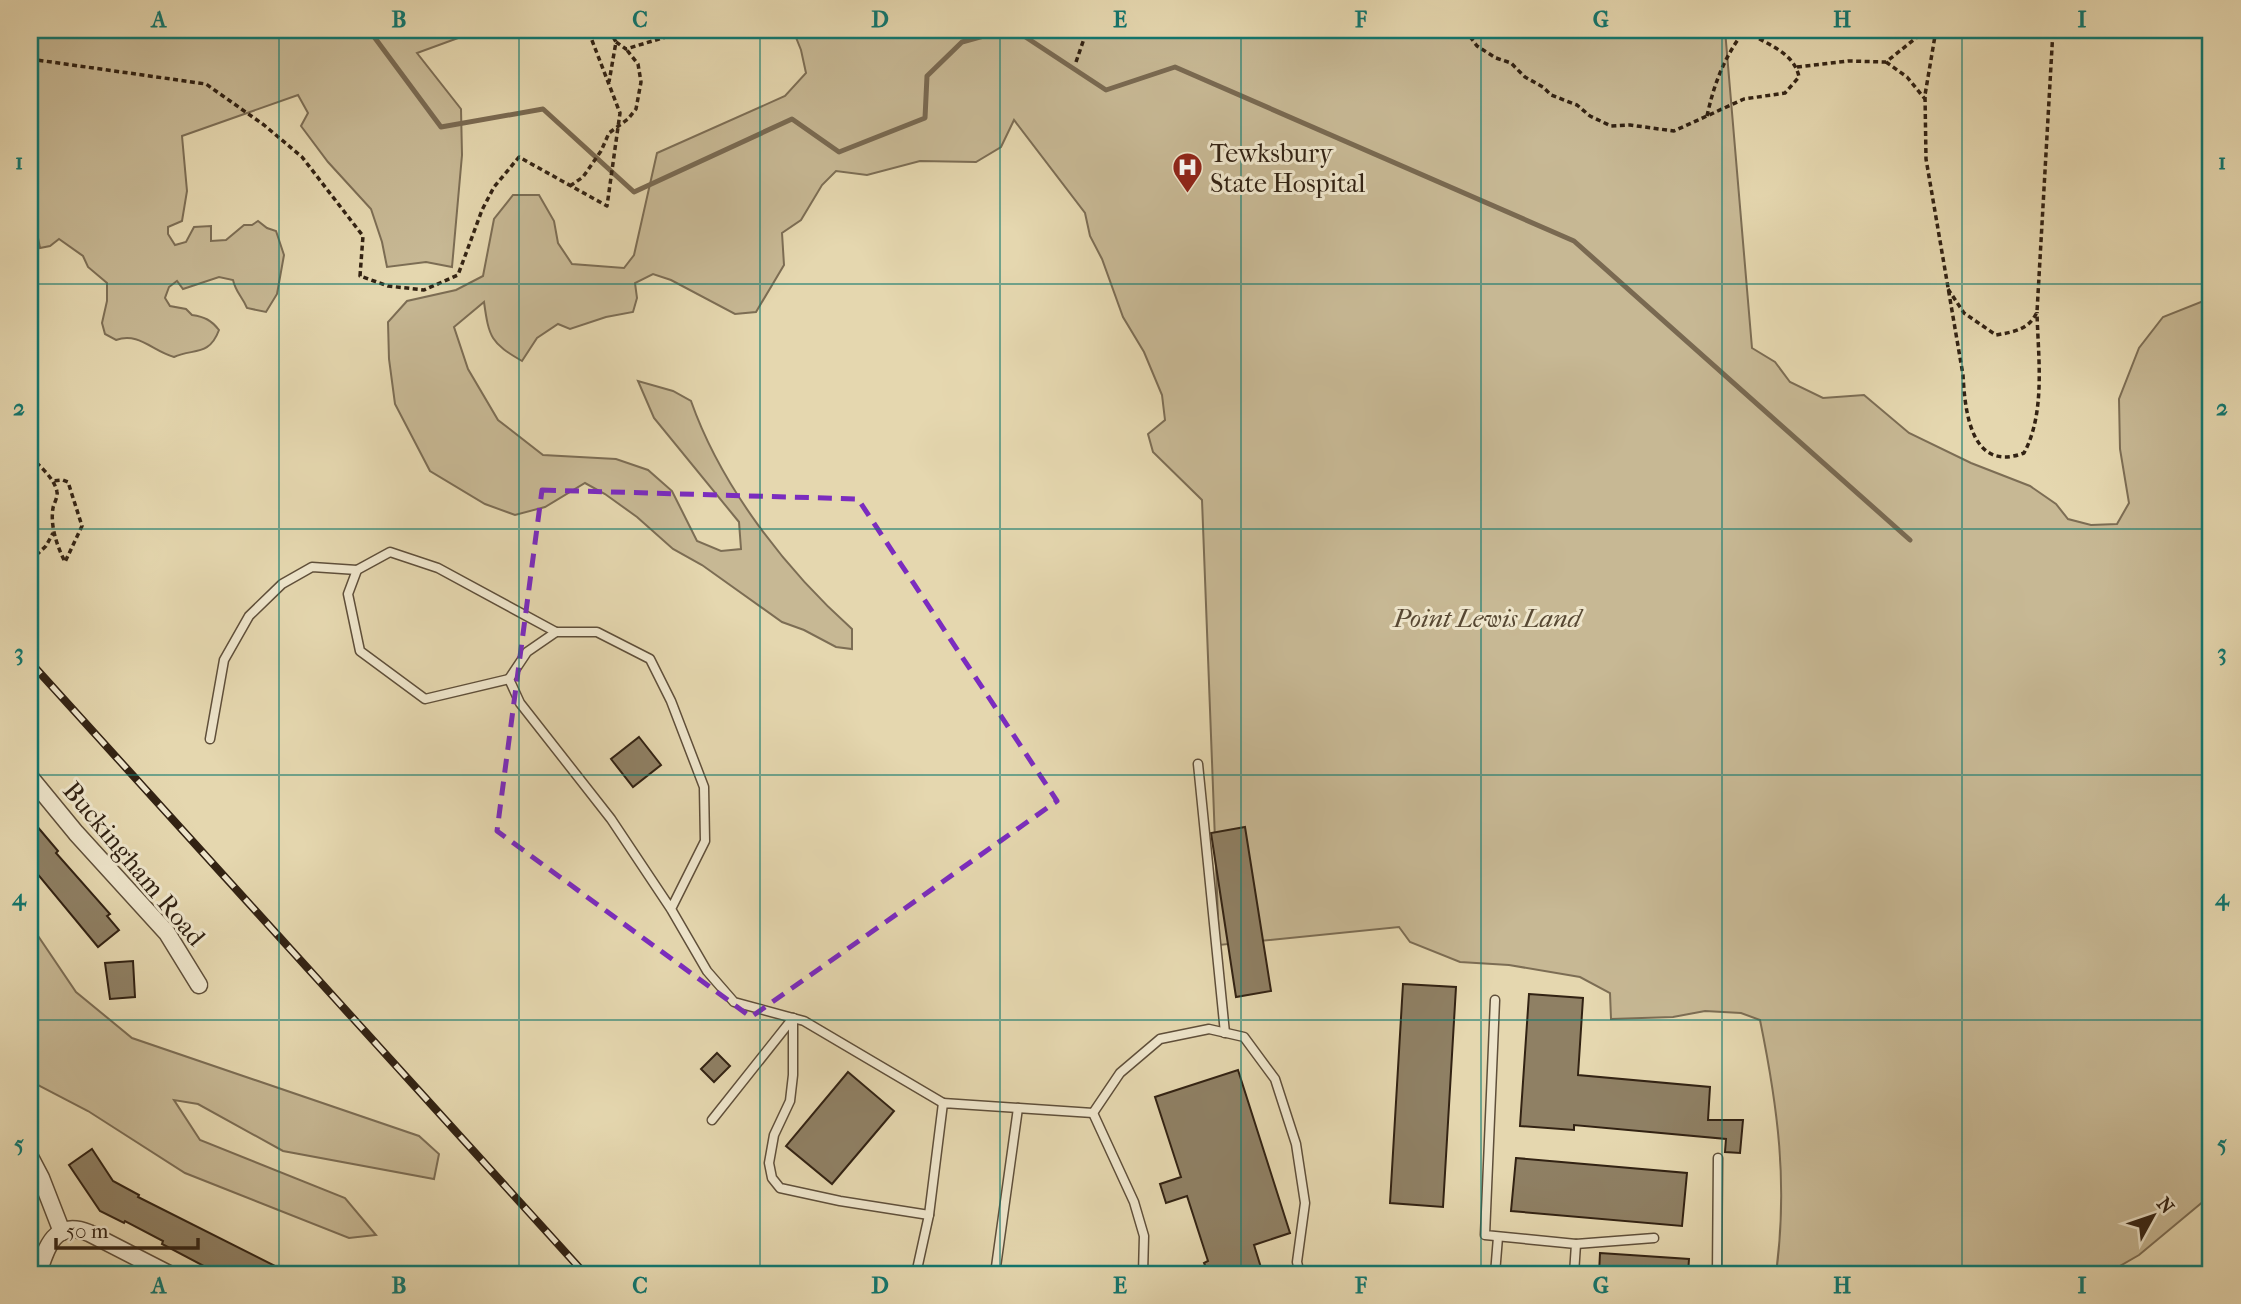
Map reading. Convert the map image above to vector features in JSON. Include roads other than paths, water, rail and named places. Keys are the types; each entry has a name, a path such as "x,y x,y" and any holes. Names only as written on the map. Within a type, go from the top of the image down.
{"street":[{"name":"Buckingham Road","path":"30,777 84,842 167,933 199,985"},
{"path":"30,1157 62,1232"},
{"path":"37,1274 53,1238 62,1232 75,1229 86,1231 169,1274"}],"lane":[{"path":"210,739 224,660 249,616 282,584 312,567 357,570 390,552 438,568 556,632 597,632 650,659 671,701 704,787 705,841 671,909"},
{"path":"357,570 348,594 360,650 425,699 509,679 527,652 556,632"},
{"path":"509,679 520,704 611,819 671,909 707,971 734,1002 804,1021 943,1103 1093,1113"},
{"path":"1198,764 1225,1033"},
{"path":"1495,1000 1485,1236 1576,1244 1654,1238"},
{"path":"712,1120 793,1018"},
{"path":"793,1018 790,1101 774,1135 769,1163 772,1178 780,1188 929,1215"},
{"path":"1093,1113 1120,1073 1160,1039 1209,1029 1244,1037 1275,1079 1296,1144 1305,1203 1297,1262 1300,1274"},
{"path":"916,1274 929,1215 943,1103"},
{"path":"995,1274 1018,1108"},
{"path":"1093,1113 1134,1202 1144,1236 1143,1274"},
{"path":"1717,1274 1718,1158"},
{"path":"1495,1274 1498,1237"},
{"path":"1574,1274 1576,1244"}],"waterway":[{"path":"369,30 441,127 543,109 634,192 792,119 839,152 925,118 927,76 962,42 998,32 1024,36 1106,90 1175,67 1574,241 1910,540"}],"railway":[{"path":"30,662 585,1274"}],"place":[{"name":"Tewksbury State Hospital","path":"1187,195"}],"park label":[{"name":"Point Lewis Land","path":"1487,618"}]}
